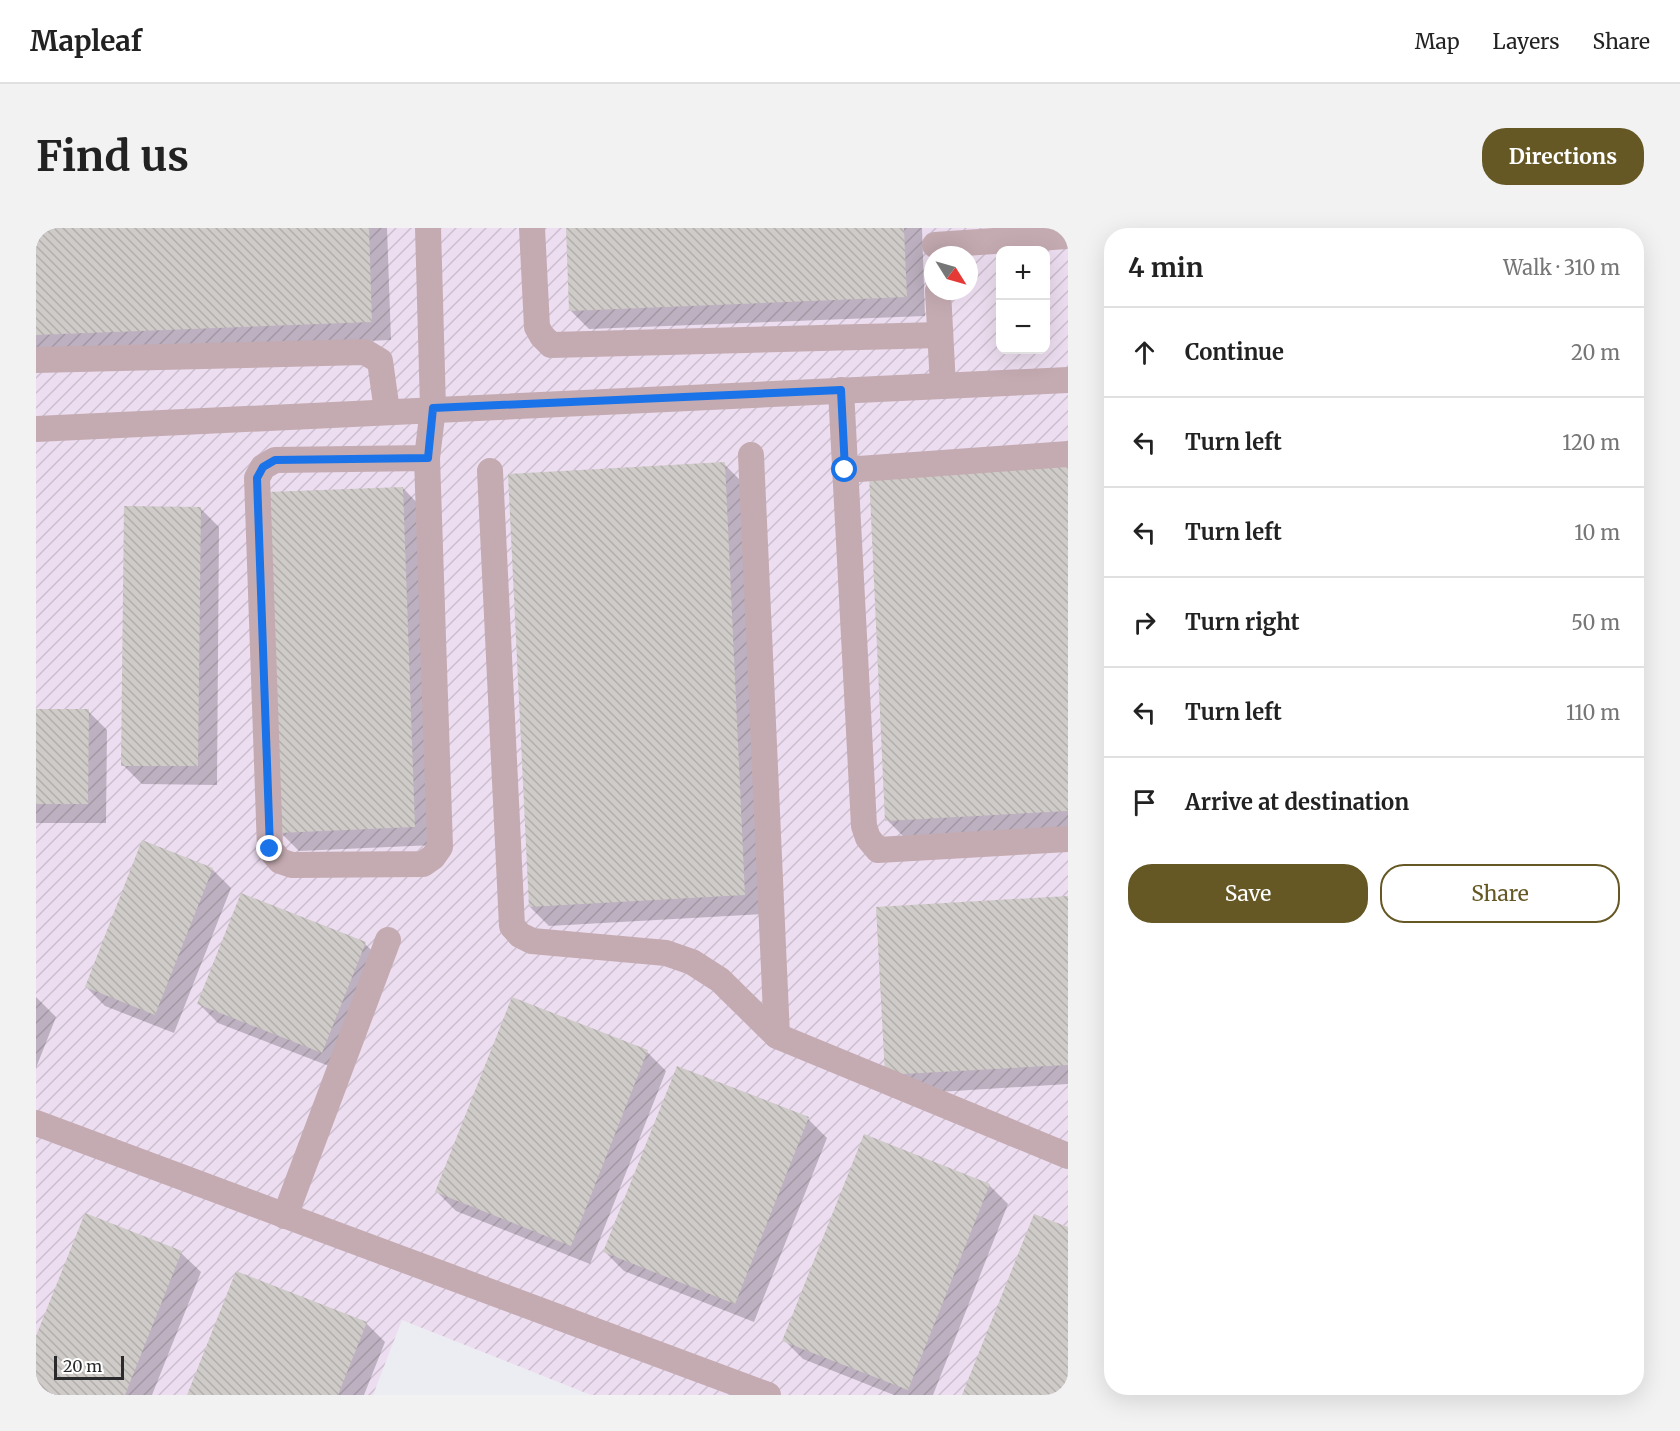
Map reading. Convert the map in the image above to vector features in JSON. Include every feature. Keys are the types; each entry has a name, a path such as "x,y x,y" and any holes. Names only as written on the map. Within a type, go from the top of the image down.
{"lane":[{"path":"428,228 433,408 428,458 440,847 433,857 423,864 292,865 280,861 270,849 257,478 263,467 275,460 428,458"},
{"path":"532,228 537,327 551,345 940,335"},
{"path":"935,243 1068,236"},
{"path":"938,300 943,386"},
{"path":"36,360 365,352 376,356 381,361 387,411"},
{"path":"36,429 433,408 1068,380"},
{"path":"841,390 864,826 868,838 878,850 1068,839"},
{"path":"845,470 1068,454"},
{"path":"752,455 777,1036"},
{"path":"490,471 512,926 519,935 532,941 666,953 692,962 720,980 777,1036 1068,1156"},
{"path":"285,1216 388,940"},
{"path":"36,1123 768,1395"}],"shaded area":[{"path":"36,228 1068,228 1068,1395 591,1395 402,1320 373,1395 36,1395"}],"building":[{"path":"36,228 369,228 372,322 36,335"},
{"path":"566,228 904,228 907,297 569,311"},
{"path":"725,462 745,895 529,907 508,474"},
{"path":"1068,463 1068,811 885,821 869,473"},
{"path":"403,487 415,827 278,833 267,492"},
{"path":"124,506 201,507 198,766 121,766"},
{"path":"36,709 89,709 88,804 36,804"},
{"path":"142,840 213,868 155,1015 85,987"},
{"path":"241,893 366,942 322,1053 197,1004"},
{"path":"1068,896 1068,1065 885,1075 876,907"},
{"path":"512,997 648,1050 571,1246 435,1192"},
{"path":"677,1066 809,1117 735,1304 603,1252"},
{"path":"864,1134 990,1184 908,1390 782,1341"},
{"path":"85,1213 182,1251 125,1395 36,1395 36,1336"},
{"path":"1034,1214 1068,1227 1068,1395 962,1395"},
{"path":"236,1271 367,1322 338,1395 187,1395"}],"route":[{"path":"270,849 257,478 263,467 275,460 428,458 433,408 841,390 845,470"}]}
